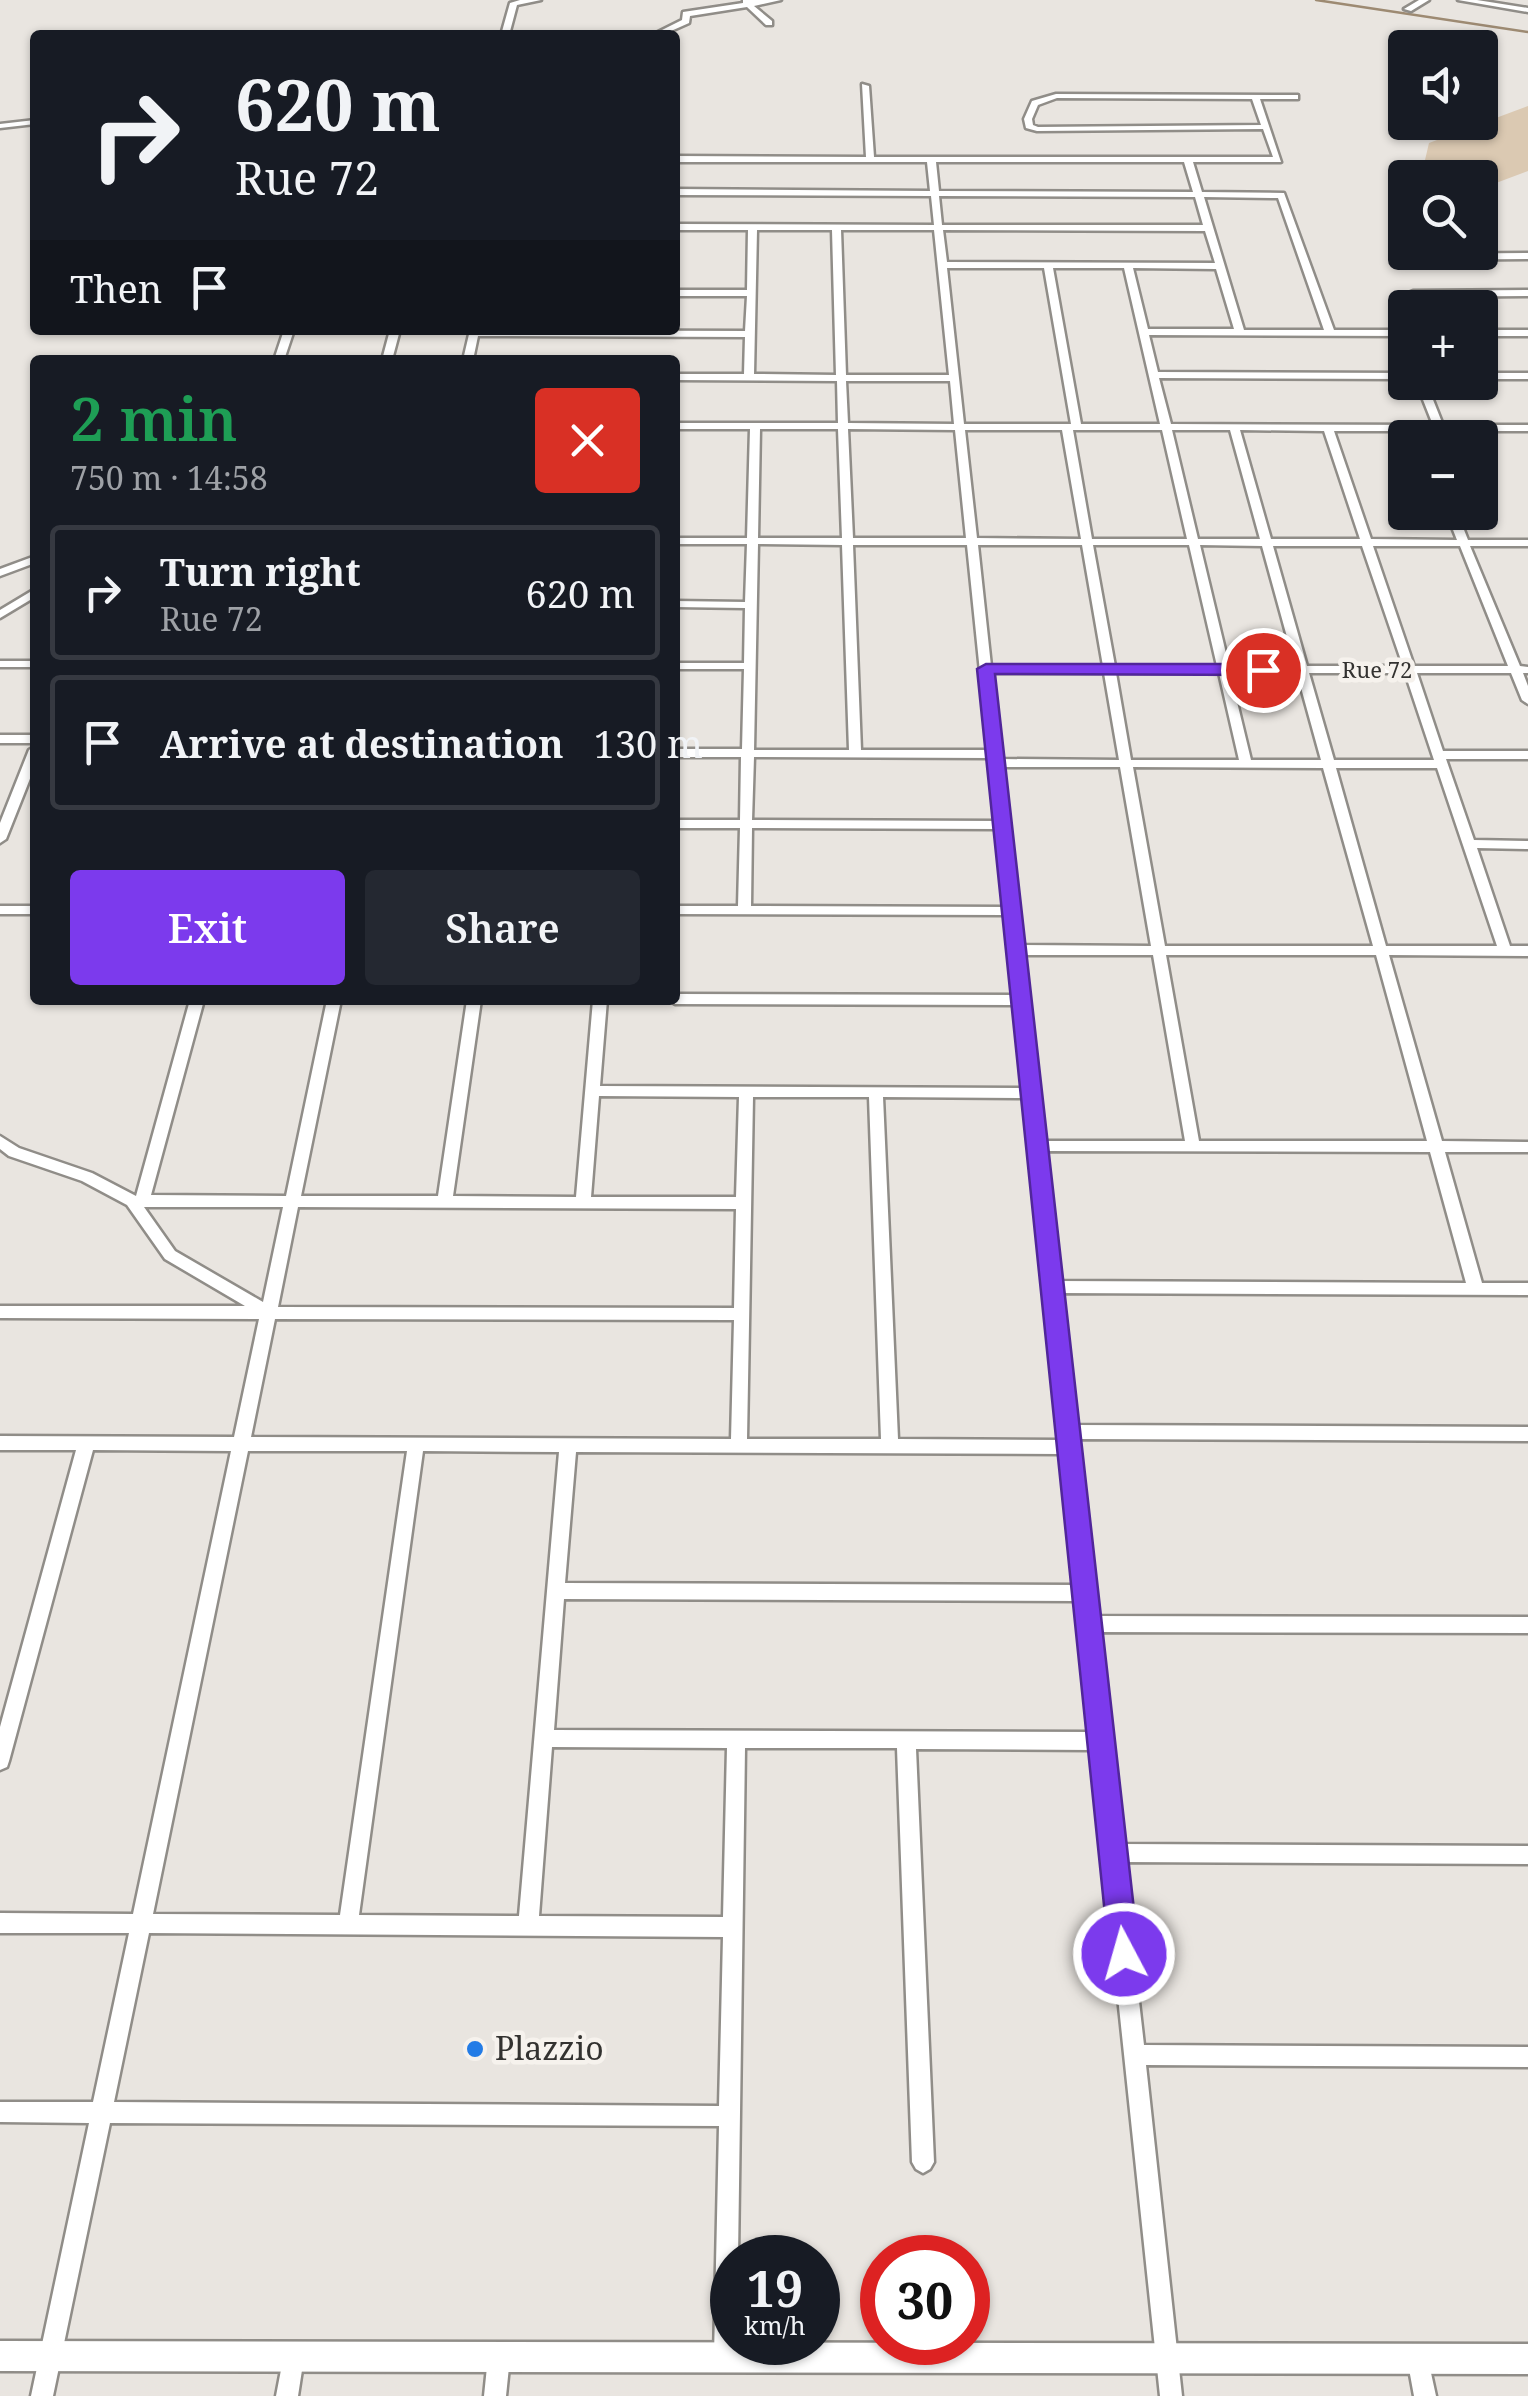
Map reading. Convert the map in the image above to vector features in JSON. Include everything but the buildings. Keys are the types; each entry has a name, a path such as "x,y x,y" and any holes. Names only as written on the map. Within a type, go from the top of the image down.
{"main road":[{"path":"0,2356 710,2357"},
{"path":"840,2357 1528,2359"}],"street":[{"path":"506,30 513,2 537,0"},
{"path":"667,30 686,21 686,14 672,0"},
{"path":"686,14 777,0"},
{"path":"1408,9 1425,0"},
{"path":"1462,0 1528,10"},
{"path":"746,2 769,23"},
{"path":"866,86 870,159"},
{"path":"1266,127 1036,129 1029,126 1028,119 1035,103 1047,97 1295,97"},
{"path":"680,158 1278,160 1255,97"},
{"path":"0,126 30,123"},
{"path":"1028,159 1026,145 1036,129"},
{"path":"931,159 1171,2396"},
{"path":"1188,160 1240,333"},
{"path":"680,192 1273,193 1284,198 1330,333"},
{"path":"680,227 1208,228"},
{"path":"749,377 753,227"},
{"path":"836,227 855,754"},
{"path":"1498,257 1528,256"},
{"path":"942,266 1220,266"},
{"path":"1048,266 1087,542 1193,1146"},
{"path":"1128,266 1246,764"},
{"path":"680,293 751,293"},
{"path":"1498,294 1528,294"},
{"path":"1144,332 1388,333"},
{"path":"680,333 750,334"},
{"path":"1498,333 1528,333"},
{"path":"1154,375 1388,376"},
{"path":"1498,376 1528,376"},
{"path":"680,377 954,378"},
{"path":"680,426 1234,427 1388,431"},
{"path":"744,910 754,426"},
{"path":"1234,427 1476,1288"},
{"path":"1328,428 1506,951"},
{"path":"1498,428 1528,428"},
{"path":"1459,530 1522,670 1528,700"},
{"path":"680,541 1528,543"},
{"path":"0,573 30,561"},
{"path":"0,614 29,603"},
{"path":"680,604 750,604"},
{"path":"0,664 30,664"},
{"path":"680,666 750,666"},
{"name":"Rue 72","path":"986,669 1522,670"},
{"path":"0,739 30,740"},
{"path":"680,753 855,754 1126,764 1329,764 1528,755"},
{"path":"0,839 30,763"},
{"path":"680,824 1002,824"},
{"path":"1470,844 1528,845"},
{"path":"0,910 30,910"},
{"path":"680,910 1012,911"},
{"path":"1016,950 1528,951"},
{"path":"680,998 1021,1000"},
{"path":"196,1005 142,1201 744,1203"},
{"path":"42,2396 333,1005"},
{"path":"445,1202 473,1005"},
{"path":"582,1202 600,1005"},
{"path":"592,1092 1031,1093"},
{"path":"739,1446 746,1092"},
{"path":"876,1092 890,1446"},
{"path":"0,1141 14,1152 87,1178 132,1201 170,1256 268,1312"},
{"path":"1037,1146 1528,1147"},
{"path":"1052,1287 1528,1288"},
{"path":"0,1312 742,1314"},
{"path":"0,1443 890,1446 1528,1434"},
{"path":"0,1762 86,1444"},
{"path":"348,1925 416,1445"},
{"path":"528,1926 568,1445"},
{"path":"556,1591 1085,1593"},
{"path":"1088,1624 1528,1626"},
{"path":"544,1738 1101,1740"},
{"path":"728,2235 736,1739"},
{"path":"906,1740 923,2162"},
{"path":"1113,1853 1528,1855"},
{"path":"0,1924 733,1927"},
{"path":"1134,2055 1528,2057"},
{"path":"0,2112 730,2116"},
{"path":"496,2396 499,2356"},
{"path":"287,2396 293,2357"},
{"path":"1418,2358 1425,2396"}],"shaded area":[{"path":"1528,106 1528,171 1498,182 1498,160 1425,160 1429,143 1437,140 1498,140 1498,117"}],"waterway":[{"path":"1316,0 1528,32"}],"place":[{"name":"Plazzio","path":"475,2049"}],"route":[{"path":"1124,1954 986,669 1263,670"}]}
